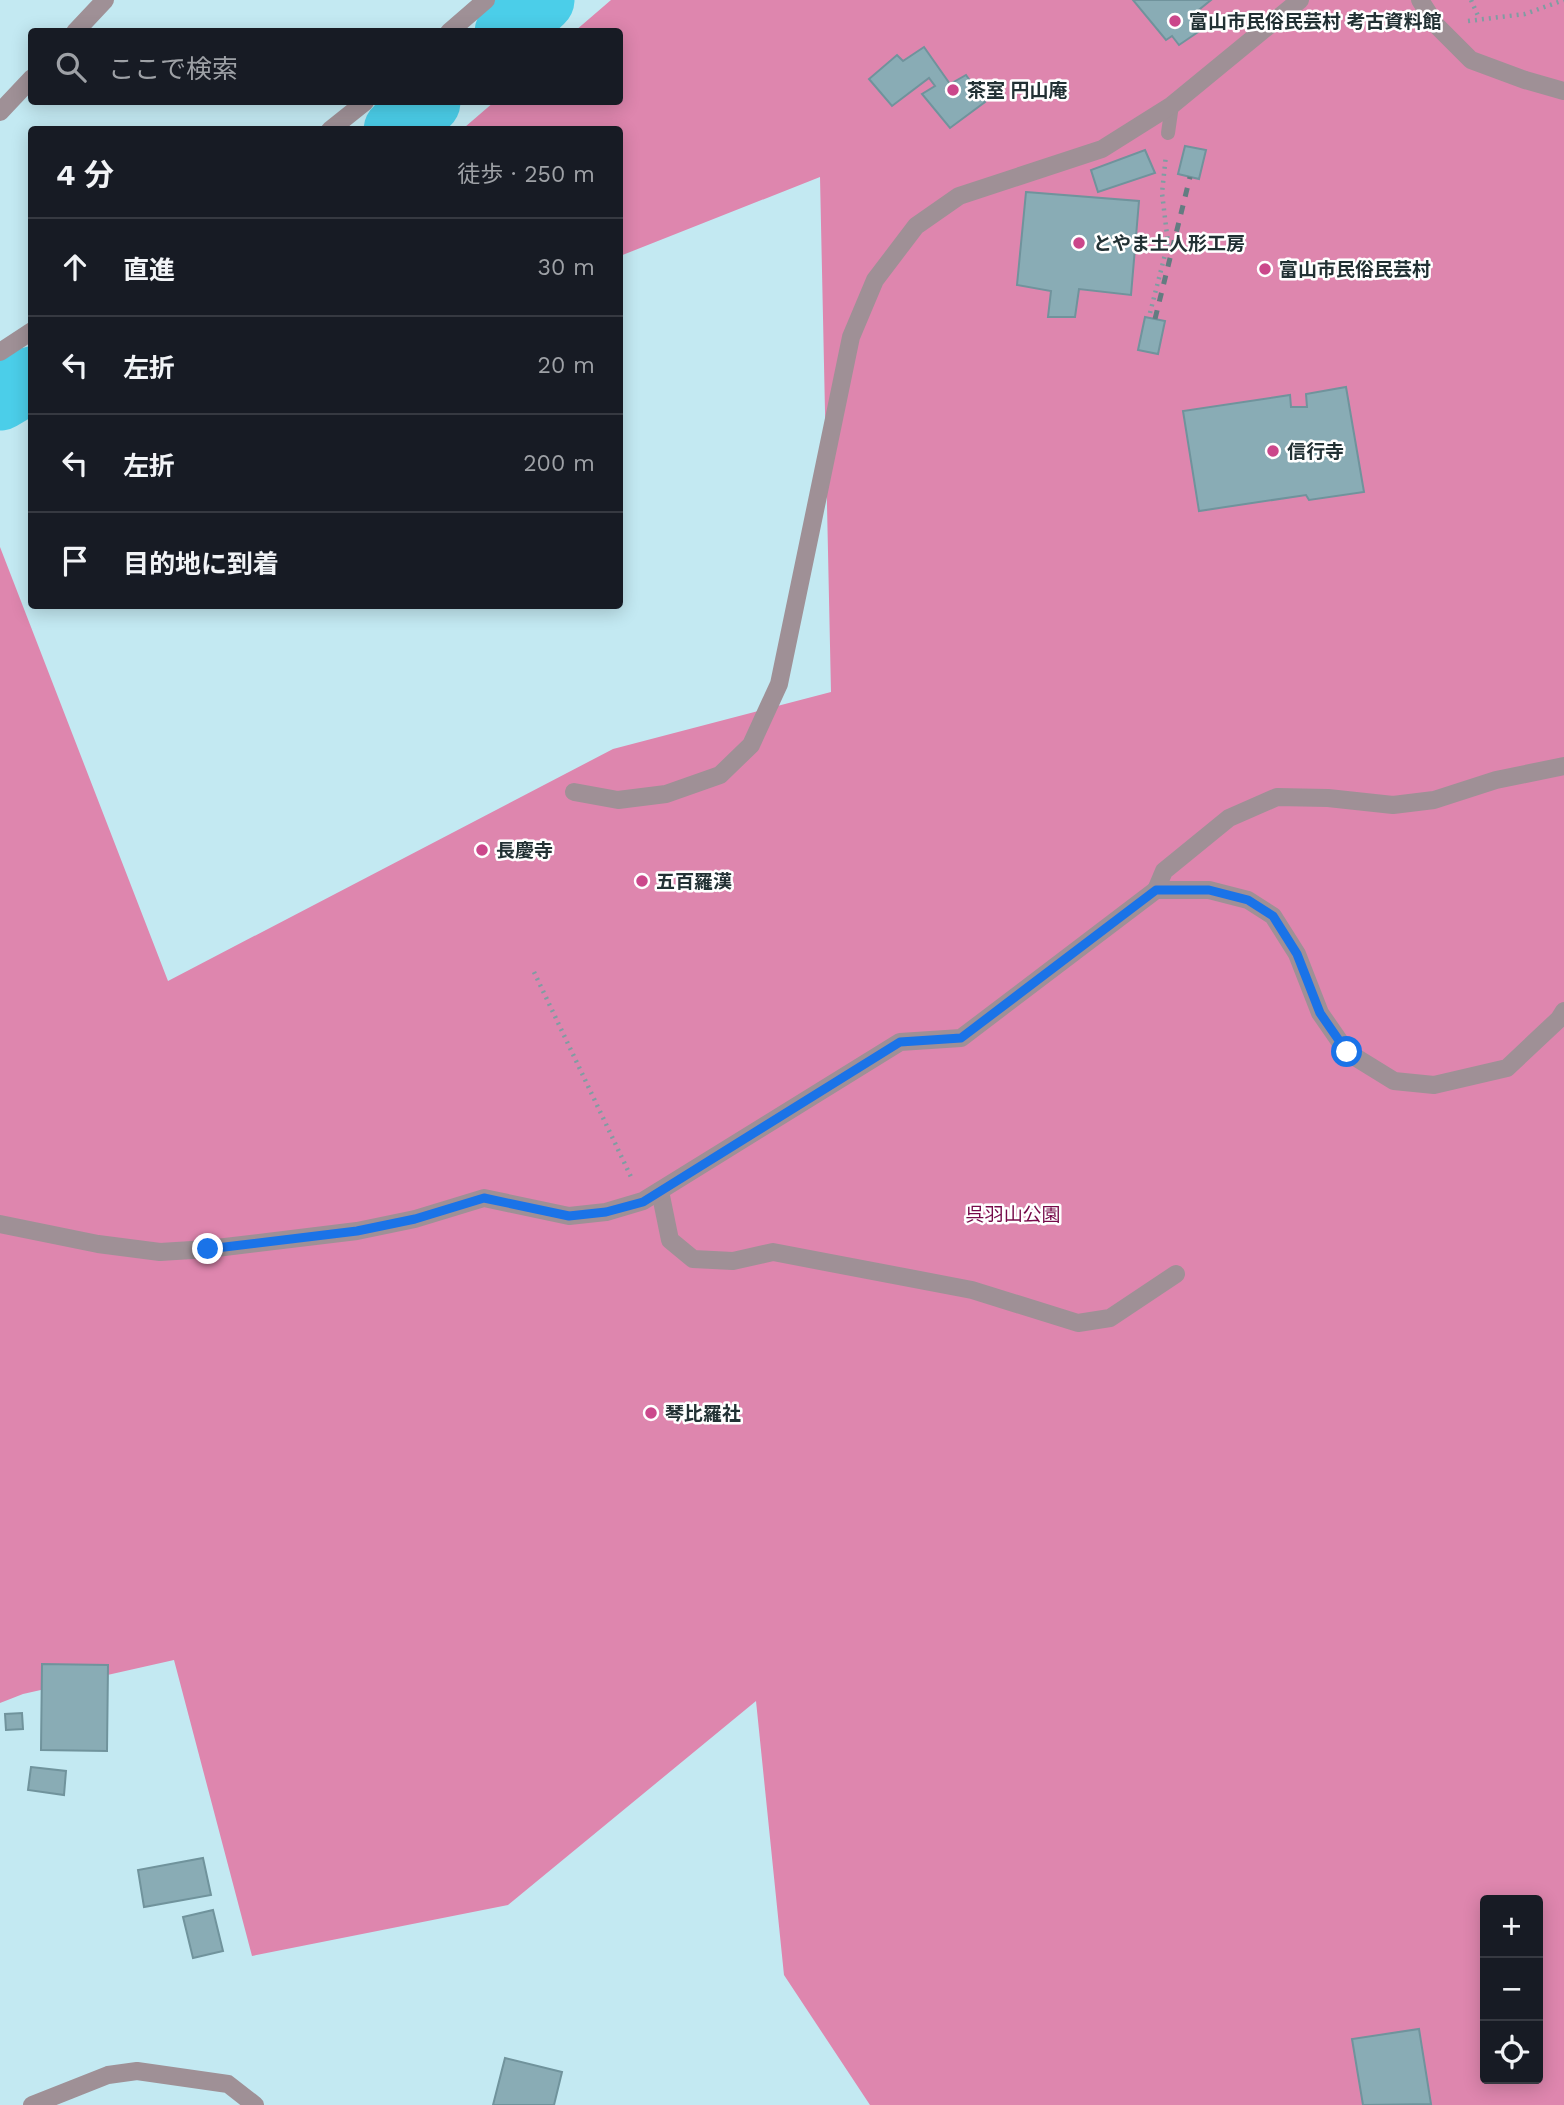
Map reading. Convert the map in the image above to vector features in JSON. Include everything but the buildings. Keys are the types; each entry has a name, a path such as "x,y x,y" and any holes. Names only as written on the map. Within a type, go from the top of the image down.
{"street":[{"path":"79,28 105,0"},
{"path":"454,28 486,0"},
{"path":"573,792 618,800 666,793 720,775 751,746 779,684 851,337 875,280 916,226 960,196 1101,149 1172,105 1300,0"},
{"path":"1420,0 1436,25 1471,60 1564,91"},
{"path":"0,112 28,82"},
{"path":"335,126 361,105"},
{"path":"0,352 28,334"},
{"path":"0,1224 98,1244 160,1252 208,1249 357,1231 415,1219 484,1198 569,1216 606,1212 643,1202 900,1042 961,1038 1156,890 1164,871 1229,818 1277,797 1328,798 1393,805 1434,800 1496,780 1564,766"},
{"path":"1156,890 1209,890 1248,900 1273,916 1297,954 1320,1013 1347,1052 1394,1080 1434,1085 1507,1068 1564,1012"},
{"path":"660,1191 670,1240 693,1259 733,1261 773,1252 972,1290 1078,1323 1110,1318 1176,1275"},
{"path":"32,2105 108,2075 138,2071 228,2084 255,2105"}],"lane":[{"path":"1168,134 1172,105"}],"path":[{"path":"1471,0 1479,19"},
{"path":"1436,25 1525,14 1564,0"},
{"path":"1150,313 1168,243 1162,193 1168,134"},
{"path":"534,972 643,1202"}],"green space":[{"name":"呉羽山公園","path":"611,0 1564,0 1564,2105 870,2105 784,1975 756,1701 508,1905 252,1956 174,1660 23,1694 0,1703 0,547 168,981 613,749 831,692 820,177 623,255 623,126 466,126 491,105 623,105 623,28 578,28"}],"waterway":[{"path":"511,28 542,0"},
{"path":"401,126 425,105"},
{"path":"0,398 28,381"}],"railway":[{"path":"1155,319 1190,177"}],"place":[{"name":"富山市民俗民芸村 考古資料館","path":"1175,21"},
{"name":"茶室 円山庵","path":"953,90"},
{"name":"とやま土人形工房","path":"1079,243"},
{"name":"富山市民俗民芸村","path":"1265,269"},
{"name":"信行寺","path":"1273,451"},
{"name":"長慶寺","path":"482,850"},
{"name":"五百羅漢","path":"642,881"},
{"name":"琴比羅社","path":"651,1413"}],"route":[{"path":"208,1249 357,1231 415,1219 484,1198 569,1216 606,1212 643,1202 900,1042 961,1038 1156,890 1209,890 1248,900 1273,916 1297,954 1320,1013 1347,1052"}]}
